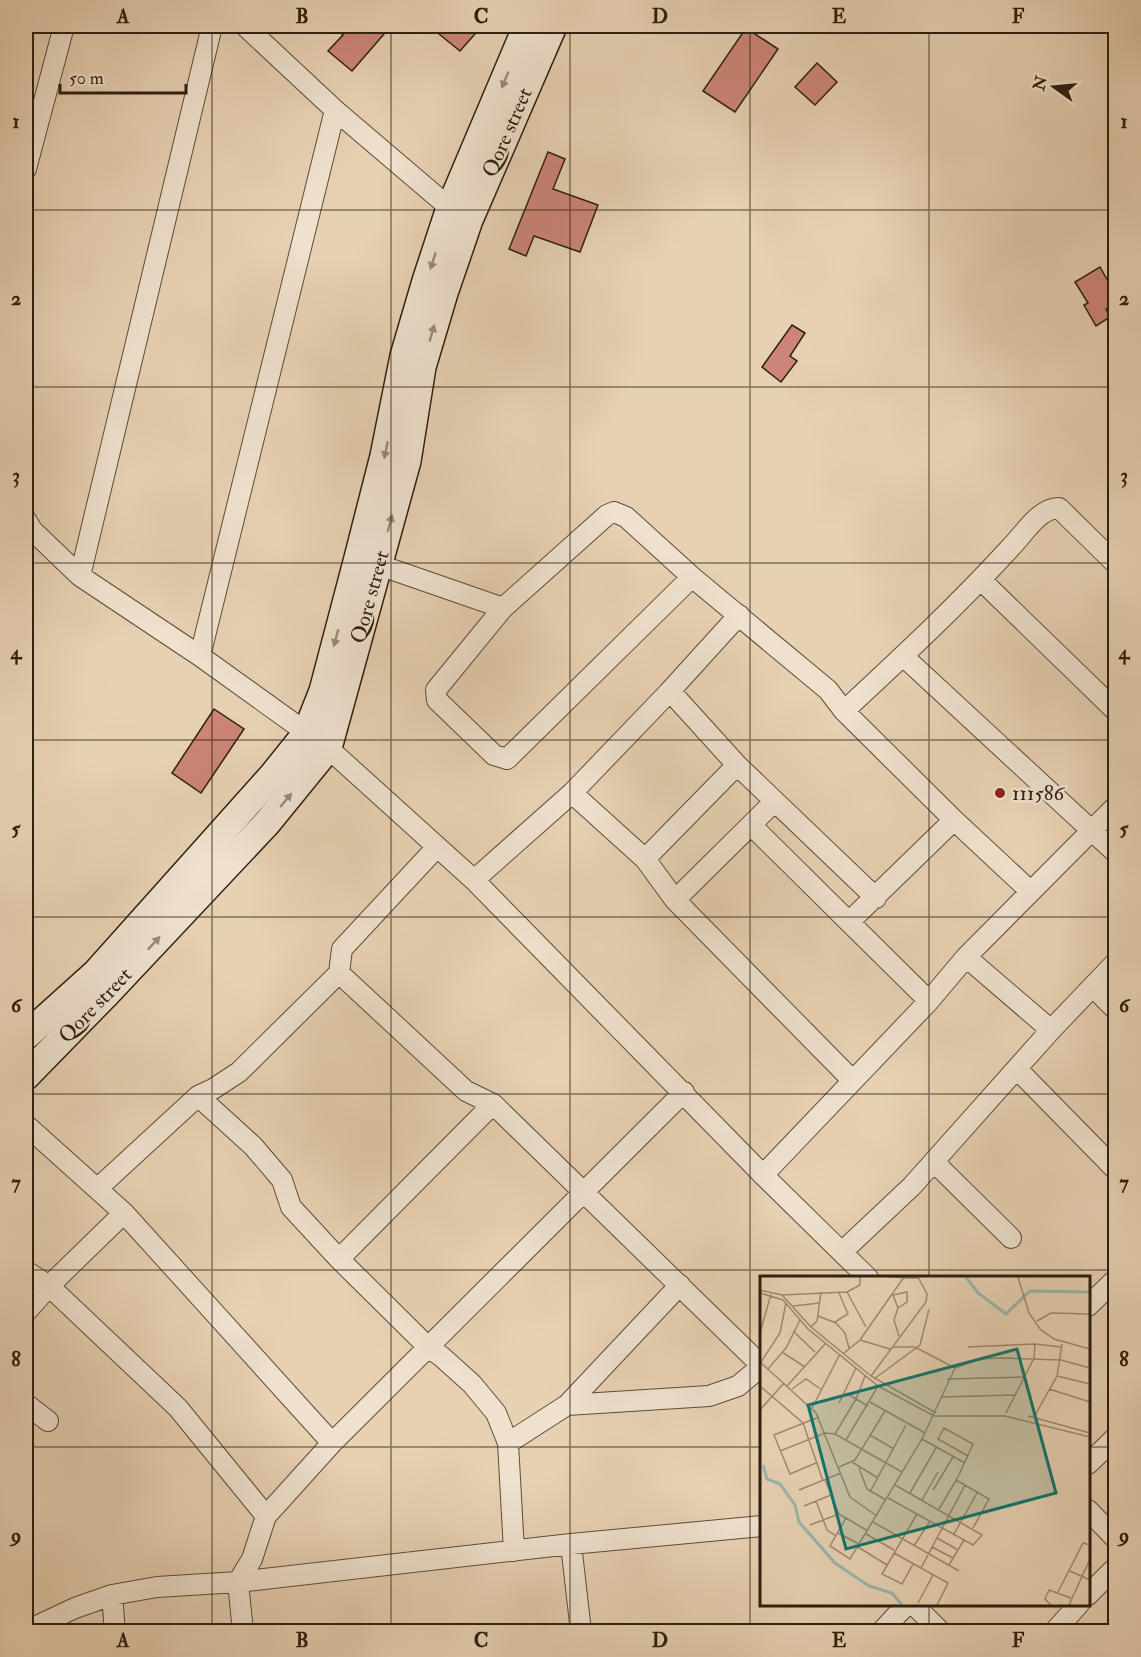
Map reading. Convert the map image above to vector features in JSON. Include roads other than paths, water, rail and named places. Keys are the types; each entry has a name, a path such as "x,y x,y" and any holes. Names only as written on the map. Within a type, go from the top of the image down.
{"street":[{"path":"26,168 30,133 64,26"},
{"path":"80,576 212,26"},
{"path":"245,26 335,110 450,208"},
{"name":"Qore street","path":"26,1036 96,973 266,784 317,741 323,691 384,456 404,356 450,208 527,26"},
{"name":"Qore street","path":"26,1076 267,823 317,741 378,564 407,461 422,367 444,293 469,220 553,26"},
{"path":"200,656 335,110"},
{"path":"844,711 981,580 1039,516 1051,508 1059,508 1116,564"},
{"path":"692,577 507,759 494,755 437,700 436,690 503,608 607,514 614,512 626,517 692,577 828,690 844,711 954,820 1030,891"},
{"path":"26,520 32,530 80,576 200,656 317,741 474,880 763,1175 843,1251 858,1274"},
{"path":"378,564 503,608"},
{"path":"981,580 1116,711"},
{"path":"474,880 572,793 739,615"},
{"path":"903,656 1116,853"},
{"path":"670,691 737,765 876,898"},
{"path":"645,859 737,765"},
{"path":"572,793 645,859 675,900 852,1080"},
{"path":"675,900 774,802"},
{"path":"763,1175 929,1001 966,957 1116,806"},
{"path":"850,921 954,820"},
{"path":"752,826 929,1001"},
{"path":"98,1188 198,1096 238,1072 339,972 342,950 437,847"},
{"path":"966,957 1051,1030"},
{"path":"843,1251 912,1186 1051,1030 1116,962"},
{"path":"339,972 466,1091 493,1104 760,1364"},
{"path":"1093,987 1116,1010"},
{"path":"1017,1069 1116,1170"},
{"path":"243,1632 238,1582 252,1559 266,1516 332,1443 684,1092"},
{"path":"198,1096 253,1146 282,1180 291,1207 339,1259 428,1347 472,1384 496,1413 508,1443 514,1551"},
{"path":"339,1259 493,1104"},
{"path":"26,1125 124,1213 332,1443"},
{"path":"934,1162 1011,1238"},
{"path":"26,1312 49,1286 124,1213"},
{"path":"26,1271 49,1286 178,1408 266,1516"},
{"path":"1090,1305 1116,1279"},
{"path":"508,1443 567,1405 680,1285"},
{"path":"567,1405 709,1396 738,1386 760,1368"},
{"path":"26,1404 48,1421"},
{"path":"1090,1463 1116,1437"},
{"path":"1090,1511 1116,1539"},
{"path":"26,1631 75,1608 112,1595 157,1587 238,1582 571,1544 760,1526"},
{"path":"571,1544 581,1632"},
{"path":"1090,1594 1116,1567"},
{"path":"112,1595 115,1632"},
{"path":"881,1632 907,1606"},
{"path":"914,1606 941,1632"},
{"path":"1054,1632 1078,1606"}],"place":[{"name":"111586","path":"1000,793"}]}
